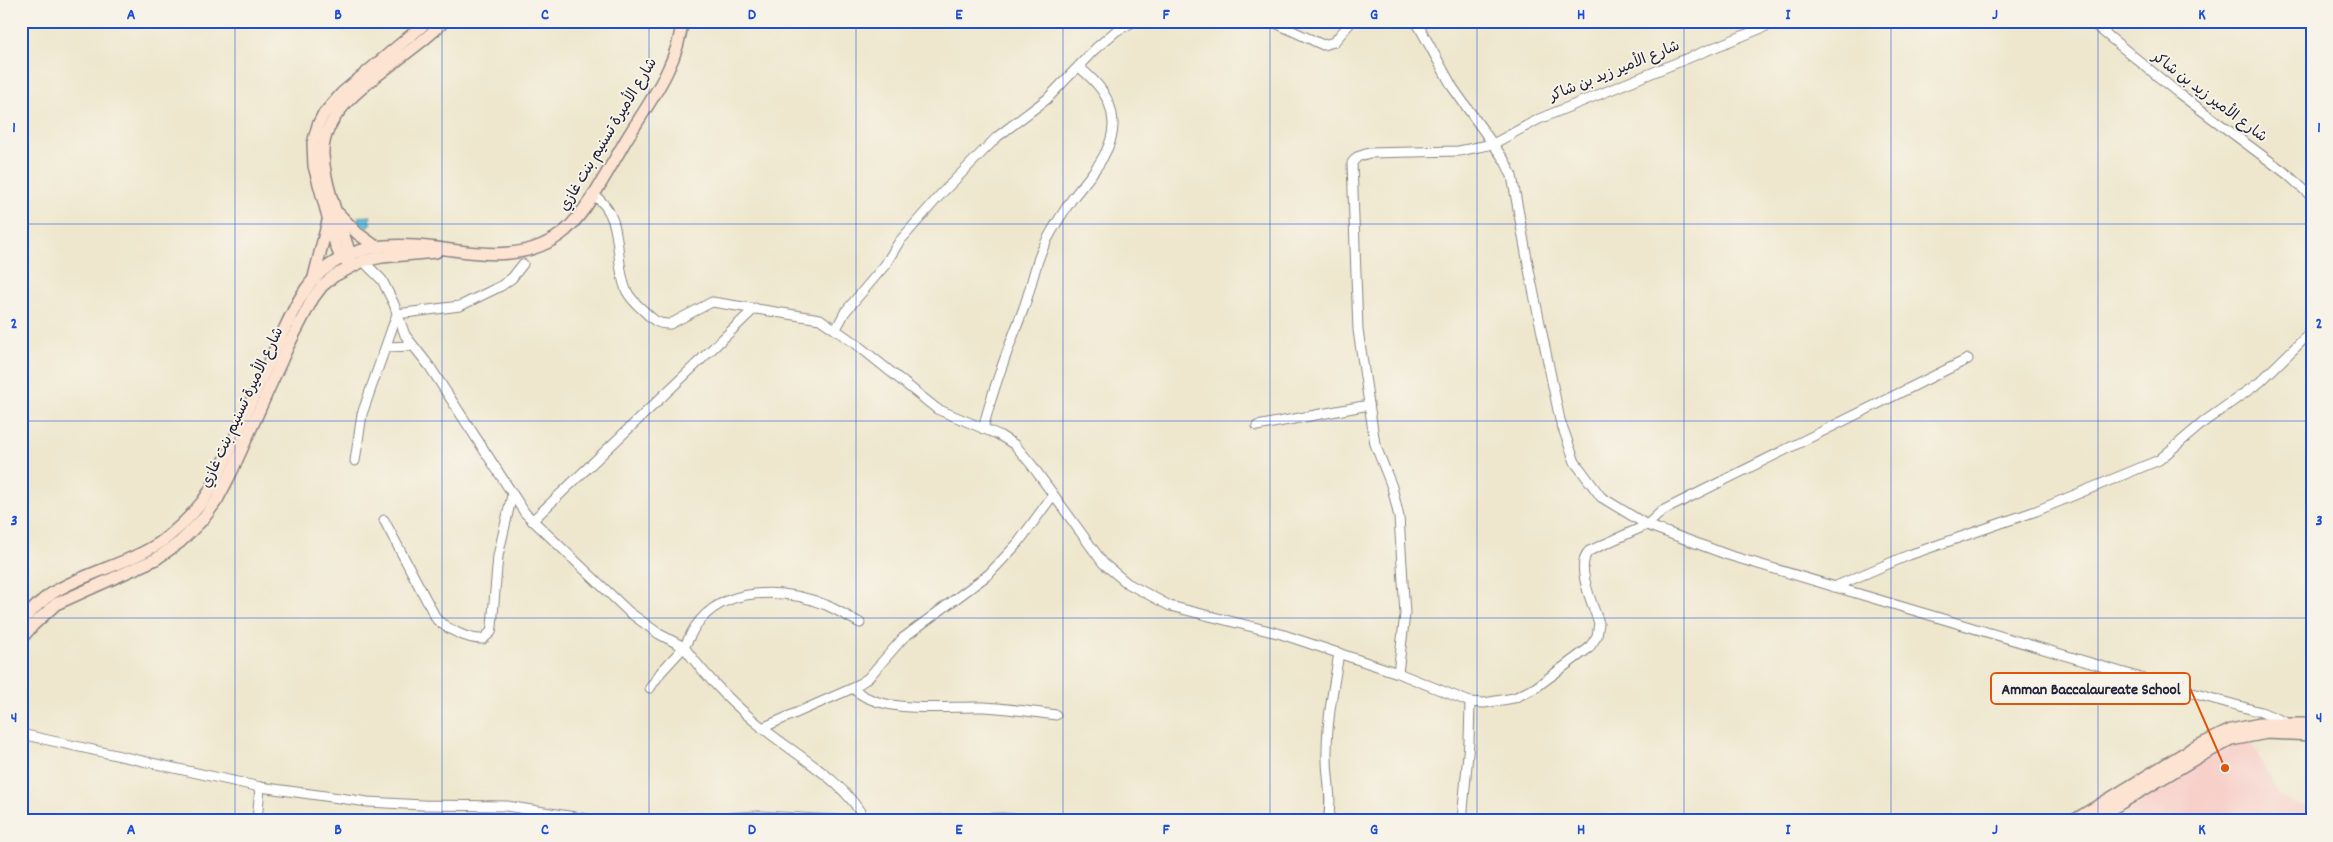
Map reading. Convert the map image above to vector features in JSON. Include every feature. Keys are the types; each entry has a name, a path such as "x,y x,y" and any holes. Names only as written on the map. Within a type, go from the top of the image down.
{"main road":[{"path":"346,261 328,220 314,166 315,134 322,115 354,82 428,21"},
{"path":"346,261 337,211 327,180 323,156 325,137 332,122 351,99 444,21"},
{"name":"شارع الأميرة تسنيم بنت غازي","path":"21,622 54,592 133,557 163,541 202,501 219,474 288,323 314,277 375,246 418,245 448,251 494,254 535,248 554,239 572,224 662,79 676,50 682,21"},
{"path":"337,211 356,233 375,246"},
{"path":"314,277 328,220"},
{"name":"شارع الأميرة تسنيم بنت غازي","path":"21,639 33,624 56,604 156,559 180,542 204,518 217,500 231,473 288,346 313,298 346,261 363,261 382,256 448,251"},
{"path":"2073,821 2191,749 2218,735 2250,725 2285,722 2310,723"},
{"path":"2091,821 2198,757 2231,740 2267,733 2312,735"}],"street":[{"path":"836,329 845,312 886,265 899,242 941,194 997,137 1047,99 1112,33 1135,21"},
{"path":"1271,21 1323,45 1334,42 1352,21"},
{"path":"1416,21 1448,80 1505,161 1512,176 1560,420 1569,449 1584,477 1600,497 1647,525 1728,555 2261,712 2285,722"},
{"name":"شارع الأمير زيد بن شاكر","path":"1369,405 1356,305 1356,245 1352,163 1357,157 1369,153 1459,150 1493,144 1539,118 1779,21"},
{"name":"شارع الأمير زيد بن شاكر","path":"2090,21 2184,97 2287,174 2312,197"},
{"path":"983,428 992,392 1024,308 1039,256 1071,202 1100,161 1109,143 1113,124 1106,95 1098,83 1079,67"},
{"path":"592,194 602,200 613,219 624,281 628,293 653,320 664,325 670,324 712,302 810,316 836,329 930,404 947,414 999,435 1014,446 1103,563 1137,589 1170,606 1281,634 1398,673 1470,702 1500,701 1524,694 1589,648 1597,636 1599,623 1583,570 1583,558 1589,550 1647,525 1662,511 1968,359"},
{"path":"363,261 382,280 394,304 402,330 430,367 512,495 532,521 636,618 659,634 684,647 699,667 762,728 837,785 856,804 865,821"},
{"path":"396,314 460,306 501,286 512,278 523,264"},
{"path":"532,521 755,308"},
{"path":"355,461 362,414 396,314"},
{"path":"1834,587 1909,555 2036,511 2159,460 2205,421 2260,382 2312,331"},
{"path":"386,347 413,346"},
{"path":"1257,426 1369,405 1375,444 1400,517 1405,614 1398,673"},
{"path":"384,520 437,620 449,629 483,639 491,632 498,556 512,495"},
{"path":"762,728 853,688 868,678 903,638 990,574 1018,543 1053,495"},
{"path":"650,688 661,672 684,647 695,626 706,614 734,598 754,593 804,599 825,605 860,623"},
{"path":"1328,821 1330,810 1327,753 1329,719 1339,653"},
{"path":"853,688 867,698 910,707 985,707 1056,715"},
{"path":"1462,821 1469,742 1470,702"},
{"path":"21,734 260,787 368,802 507,806 600,821"},
{"path":"257,821 260,787"},
{"path":"664,821 759,816 858,821"},
{"path":"895,821 1040,821"}],"shaded area":[{"path":"2234,738 2249,738 2280,798 2312,808 2312,821 2097,821"}],"water":[{"path":"371,216 369,220 371,223 367,227 359,224 358,217"}],"place":[{"name":"Amman Baccalaureate School","path":"2225,768"}]}
